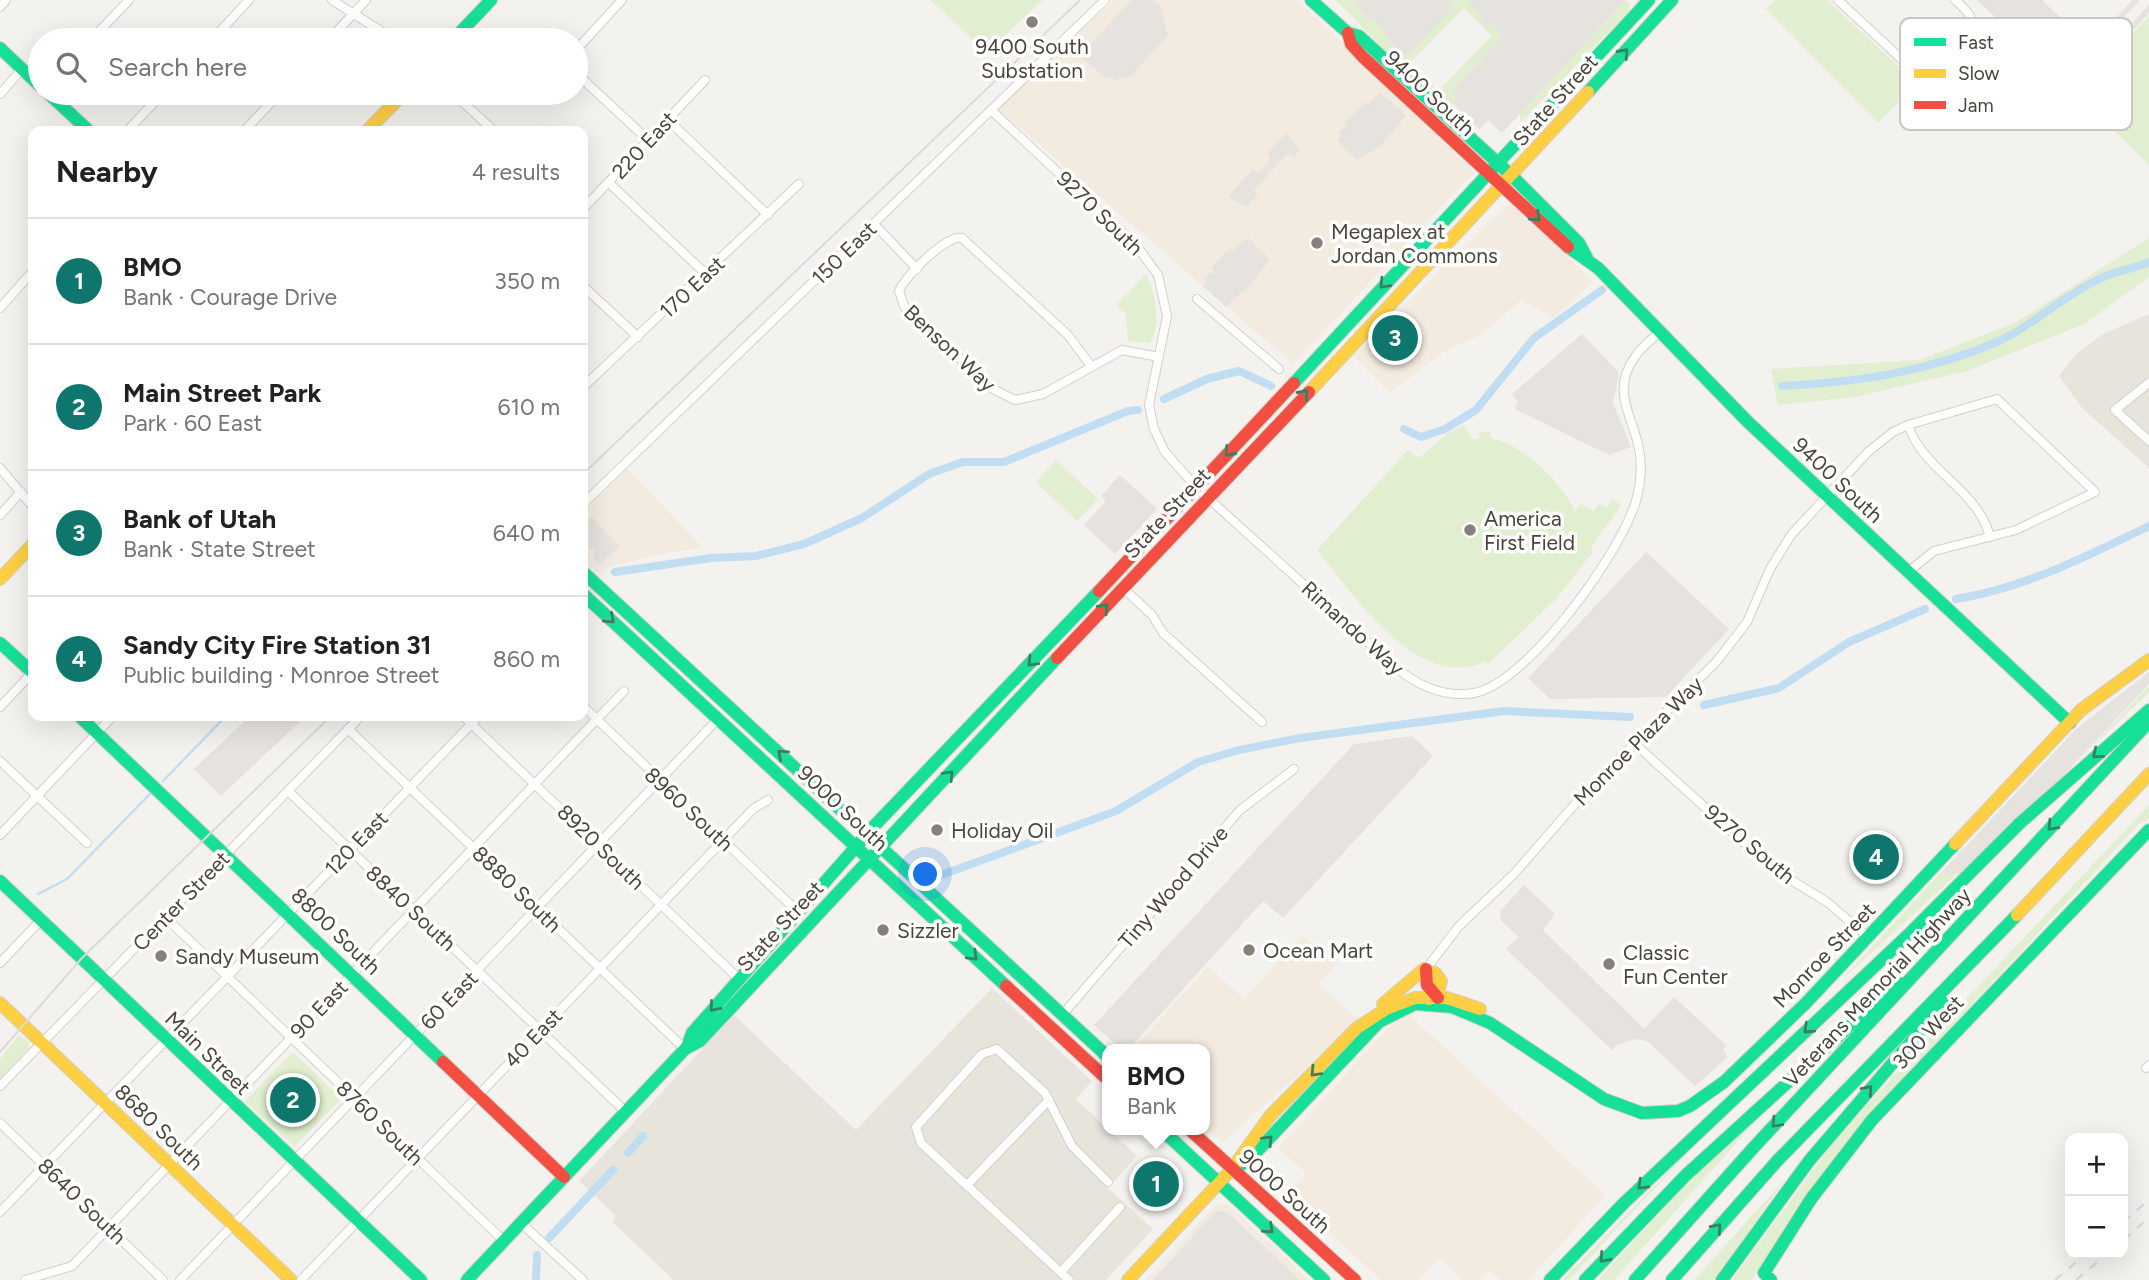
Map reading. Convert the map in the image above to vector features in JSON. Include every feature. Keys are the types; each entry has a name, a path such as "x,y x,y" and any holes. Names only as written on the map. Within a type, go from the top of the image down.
{"main road":[{"path":"464,28 491,0"},
{"name":"9400 South","path":"1311,0 1348,33 1359,36 1512,176 1579,243 1587,258"},
{"name":"State Street","path":"686,1048 692,1033 797,911 1197,488 1649,0"},
{"name":"State Street","path":"467,1280 686,1048 700,1041 1208,497 1503,186 1672,0"},
{"name":"9400 South","path":"1348,33 1351,44 1363,57 1571,250 1587,258 1661,330 1748,422 2070,723"},
{"path":"0,48 28,75"},
{"path":"61,105 84,126"},
{"path":"373,126 393,105"},
{"path":"0,579 28,551"},
{"name":"9000 South","path":"588,577 1102,1051"},
{"name":"9000 South","path":"588,599 1102,1074"},
{"path":"0,643 28,668"},
{"path":"638,644 666,660 693,685 704,683"},
{"name":"Monroe Street","path":"1232,1169 1247,1162 1388,1014 1417,1005 1447,1007 1487,1021 1618,1107 1651,1116 1677,1112 1694,1105 1804,1005 1869,939 2070,723 2102,692 2149,660"},
{"path":"1550,1280 1624,1203 1900,942 2020,823 2149,710"},
{"name":"8800 South","path":"85,721 227,853 564,1177"},
{"name":"Veterans Memorial Highway","path":"1635,1280 1755,1146 2149,722"},
{"path":"1672,1280 1777,1160 2002,931 2149,774"},
{"name":"300 West","path":"1765,1278 1811,1199 1872,1121 2149,830"},
{"name":"Main Street","path":"0,881 421,1280"},
{"path":"1585,1280 1686,1175 1844,1028 1957,930"},
{"path":"1722,1280 1809,1160 2002,931"},
{"path":"1357,1028 1419,971 1426,969 1427,985 1435,996 1406,1004 1388,1014"},
{"name":"Monroe Street","path":"1128,1280 1232,1169 1238,1154 1357,1028 1400,1000 1435,996 1477,1008 1505,1027 1518,1040"},
{"name":"8680 South","path":"2,1010 42,1043 290,1280"},
{"name":"9000 South","path":"1167,1135 1324,1280"},
{"name":"9000 South","path":"1195,1135 1356,1280"}],"street":[{"path":"0,7 6,0"},
{"path":"102,28 129,0"},
{"path":"223,28 249,0"},
{"path":"332,0 377,28"},
{"path":"341,28 366,0"},
{"path":"588,37 621,0"},
{"name":"150 East","path":"588,500 1105,0"},
{"path":"1838,0 1900,58"},
{"path":"1955,0 1971,18"},
{"path":"0,94 22,69"},
{"name":"220 East","path":"588,201 609,183 705,80"},
{"path":"588,84 648,140"},
{"path":"133,126 152,105"},
{"path":"249,126 269,105"},
{"path":"466,105 489,126"},
{"name":"9270 South","path":"991,110 1136,245 1152,264 1163,286 1167,316 1150,389 1154,429 1165,452 1197,488"},
{"path":"668,120 768,215"},
{"path":"609,183 706,274"},
{"name":"170 East","path":"588,382 799,184"},
{"path":"874,224 917,269 951,238 969,241 1068,335 1091,366"},
{"name":"Benson Way","path":"917,269 901,286 899,295 904,306 993,389 1007,398 1025,401 1034,398 1122,350 1158,357"},
{"path":"1,304 28,276"},
{"path":"588,291 638,337"},
{"path":"1197,299 1279,369"},
{"name":"Rimando Way","path":"1197,488 1406,676 1437,691 1474,693 1487,689 1526,660 1562,621 1619,541 1635,505 1640,477 1639,449 1624,404 1624,383 1634,357 1661,330"},
{"path":"2149,383 2115,410 2149,441"},
{"name":"Monroe Plaza Way","path":"1426,969 1459,926 1505,883 1572,807 1706,672 1741,631 1779,552 1826,495 1880,441 1908,425 1997,399 2095,492 2016,530 1990,537"},
{"path":"1908,425 1921,452 1976,506 1990,537 1934,551 1908,572"},
{"path":"0,468 28,501"},
{"path":"0,515 21,492"},
{"path":"1123,588 1153,615 1163,633 1262,722"},
{"path":"0,707 28,678"},
{"name":"90 East","path":"25,1280 72,1266 624,691"},
{"name":"8960 South","path":"588,711 797,911"},
{"name":"60 East","path":"180,1280 718,719"},
{"path":"0,835 108,721"},
{"name":"Center Street","path":"0,1086 357,721"},
{"name":"8920 South","path":"468,721 739,979"},
{"name":"120 East","path":"0,1212 474,721"},
{"name":"8880 South","path":"348,729 686,1048"},
{"name":"9270 South","path":"1635,744 1773,869 1827,902 1869,939"},
{"path":"0,761 87,843"},
{"name":"Tiny Wood Drive","path":"1062,1015 1240,810 1294,769"},
{"name":"8840 South","path":"288,791 626,1112"},
{"name":"40 East","path":"301,1280 753,809 768,800"},
{"name":"8760 South","path":"165,917 504,1241"},
{"path":"0,963 41,920"},
{"path":"1069,1280 921,1143 915,1132 919,1122 982,1054 990,1049 1002,1052 1049,1100 1072,1146 1108,1182"},
{"path":"967,1185 1035,1111 1049,1100"},
{"name":"8640 South","path":"0,1123 163,1280"},
{"path":"1060,1272 1121,1207"},
{"path":"521,1223 583,1280"}],"shaded area":[{"path":"1114,0 1297,0 1477,169 1293,364 996,107"},
{"path":"1132,0 1153,0 1161,7 1168,35 1130,77 1116,80 1105,77 1079,56"},
{"path":"1354,0 1450,0 1454,6 1408,55 1395,48 1374,19 1369,22"},
{"path":"1468,0 1625,0 1502,133 1488,120 1480,129 1452,102 1457,96 1452,91 1502,37 1492,23 1486,26"},
{"path":"1977,0 2042,0 2061,18 1996,18"},
{"path":"2133,0 2140,0 2123,18 2116,18"},
{"path":"2149,5 2149,13 2132,31 2132,23"},
{"path":"1381,93 1406,115 1380,147 1357,160 1337,141 1341,136 1338,133 1344,127 1348,130 1344,124 1365,102 1371,106 1369,102"},
{"path":"1286,133 1300,150 1294,157 1288,153 1254,190 1258,195 1247,207 1233,200 1229,195 1253,169 1258,173 1271,159 1267,154"},
{"path":"1511,201 1593,281 1554,318 1521,300 1481,335 1443,352 1390,393 1353,356"},
{"path":"1248,238 1270,259 1251,284 1226,307 1203,286 1207,282 1204,279 1210,273 1216,274 1211,268 1230,248 1235,252 1235,247"},
{"path":"2149,314 2149,468 2082,408 2059,376 2076,354 2103,334"},
{"path":"1582,334 1619,373 1613,403 1631,447 1609,455 1515,409 1518,402 1512,394"},
{"path":"627,469 703,548 671,552 609,567 600,575 588,564 588,508"},
{"path":"1120,475 1157,509 1115,554 1084,525 1106,501 1101,496"},
{"path":"592,517 620,547 600,564 594,559 594,548 591,550 588,547 588,521"},
{"path":"1646,552 1729,629 1666,697 1550,699 1528,678"},
{"path":"2149,672 2149,684 2017,825 2011,821 1963,873 1941,873 2077,728"},
{"path":"245,721 301,721 221,796 194,769"},
{"path":"1412,736 1433,756 1283,918 1263,901 1134,1044 1115,1044 1094,1025 1354,744"},
{"path":"1524,885 1555,914 1543,930 1644,1029 1674,997 1727,1046 1723,1050 1728,1057 1695,1086 1647,1041 1636,1039 1617,1045 1612,1050 1506,949 1519,937 1501,921 1500,911"},
{"path":"1303,935 1336,965 1319,983 1358,1020 1223,1143 1210,1131 1210,1044 1138,1044 1208,966 1244,999"},
{"path":"992,988 1092,1081 1076,1099 1102,1123 1102,1135 1115,1135 1137,1156 1108,1188 1153,1229 1106,1280 674,1280 612,1222 616,1216 579,1181 734,1015 856,1130"},
{"path":"1409,1015 1606,1195 1528,1280 1500,1280 1489,1270 1480,1280 1463,1280 1439,1258 1419,1280 1381,1280 1287,1194 1306,1173 1278,1148 1393,1023"},
{"path":"1223,1203 1231,1207 1309,1280 1146,1280 1213,1207"},
{"path":"1226,1211 1300,1280 1153,1280 1215,1212"}],"green space":[{"path":"930,0 1043,0 987,52"},
{"path":"1335,0 1354,0 1369,22 1374,19 1395,48 1403,50 1454,6 1450,0 1468,0 1486,25 1491,22 1502,37 1452,91 1457,96 1452,103 1477,126 1471,132 1413,77 1417,72 1438,91 1492,36 1464,8 1404,69"},
{"path":"1623,0 1630,2 1629,11 1521,122 1519,113"},
{"path":"1775,0 1827,0 1900,68 1900,100 1878,123 1766,9"},
{"path":"2149,16 2149,165 2114,130 2132,130 2132,34"},
{"path":"2149,238 2149,277 2084,324 1967,371 1855,397 1778,405 1771,369 1920,360 2016,322"},
{"path":"1146,274 1156,308 1154,335 1151,343 1128,341 1126,314 1116,305"},
{"name":"America First Field","path":"1464,425 1472,440 1480,438 1479,432 1490,432 1491,438 1516,448 1540,466 1561,488 1575,511 1581,504 1594,512 1599,504 1607,508 1613,499 1621,505 1591,548 1592,553 1557,598 1488,664 1486,661 1461,668 1437,664 1413,652 1390,635 1369,614 1317,550 1408,450 1419,458 1447,434"},
{"path":"1056,460 1098,499 1077,521 1036,482"},
{"path":"2149,686 2149,692 2083,756"},
{"path":"2149,805 2149,820 2141,822 1861,1124 1794,1213 1752,1280 1732,1280 1842,1131"},
{"path":"1970,862 1843,979 1948,865"},
{"path":"19,1035 28,1042 29,1048 0,1079 0,1059"},
{"path":"293,1052 341,1099 294,1147 245,1101"},
{"path":"1761,1115 1614,1280 1598,1280 1695,1175"},
{"path":"1699,1141 1569,1280 1562,1280"},
{"path":"1786,1178 1714,1280 1694,1280"}],"waterway":[{"path":"1782,386 1892,374 1973,352 2018,331 2094,282 2149,262"},
{"path":"1404,429 1421,437 1445,429 1476,410 1534,338 1602,290"},
{"path":"1164,399 1207,379 1239,371 1271,386"},
{"path":"615,572 711,558 756,556 804,544 862,518 929,474 963,462 1004,462 1128,411 1138,410"},
{"path":"1956,599 2031,579 2149,526"},
{"path":"1704,705 1779,688 1849,642 1925,609"},
{"path":"936,877 1116,811 1198,762 1239,750 1300,738 1504,711 1630,717"},
{"path":"163,781 221,721"},
{"path":"38,894 67,879 150,794"},
{"path":"628,1153 643,1136"},
{"path":"549,1238 613,1170"},
{"path":"536,1280 537,1255"}],"tram line":[{"path":"588,469 1080,0"},
{"path":"0,1052 81,959 326,721"}],"railway":[{"path":"2128,1218 2149,1200"},
{"path":"2128,1236 2149,1218"},
{"path":"2055,1280 2080,1259"},
{"path":"2076,1280 2101,1259"}],"traffic: fast":[{"path":"464,28 491,0"},
{"path":"1311,0 1348,33 1359,36 1512,176 1579,243 1587,258"},
{"path":"1294,383 1649,0"},
{"path":"1588,92 1672,0"},
{"path":"0,48 28,75"},
{"path":"61,105 84,126"},
{"path":"1568,247 1598,268 1748,422 2070,723"},
{"path":"588,577 1102,1051"},
{"path":"687,1047 692,1033 876,824 1099,591"},
{"path":"588,599 1006,986"},
{"path":"0,643 28,668"},
{"path":"467,1280 685,1049 700,1041 1057,658"},
{"path":"1550,1280 1624,1203 1910,933 2020,823 2149,710"},
{"path":"84,721 443,1062"},
{"path":"1635,1280 1755,1146 2149,722"},
{"path":"1771,1280 1764,1273 1811,1199 1872,1120 2149,830"},
{"path":"1232,1169 1247,1162 1379,1022 1415,1004 1452,1007 1490,1023 1604,1099 1642,1113 1678,1111 1690,1106 1724,1082 1806,1003 1955,844"},
{"path":"0,881 421,1280"},
{"path":"1672,1280 1778,1160 2017,915"},
{"path":"1585,1280 1686,1175 1898,982"},
{"path":"1722,1280 1809,1161 1944,1003"},
{"path":"1167,1135 1324,1280"}],"traffic: slow":[{"path":"1309,392 1588,92"},
{"path":"372,126 392,105"},
{"path":"0,579 28,549"},
{"path":"1955,844 2081,710 2149,660"},
{"path":"2017,915 2149,774"},
{"path":"1383,1004 1424,969 1435,973 1441,981 1438,993 1429,999"},
{"path":"1128,1280 1232,1169 1270,1116 1357,1028 1386,1009 1415,998 1447,998 1480,1009"},
{"path":"0,1003 291,1280"}],"traffic: jam":[{"path":"1348,33 1351,44 1363,57 1568,247"},
{"path":"1099,591 1294,383"},
{"path":"1057,658 1309,392"},
{"path":"1426,969 1427,985 1438,998"},
{"path":"1006,986 1102,1074"},
{"path":"443,1062 564,1177"},
{"path":"1196,1135 1355,1280"}],"place":[{"name":"9400 South Substation","path":"1032,22"},
{"name":"Megaplex at Jordan Commons","path":"1317,243"},
{"name":"Bank of Utah","path":"1395,338"},
{"name":"America First Field","path":"1470,530"},
{"name":"Holiday Oil","path":"937,830"},
{"name":"Sandy City Fire Station 31","path":"1876,857"},
{"name":"Sizzler","path":"883,930"},
{"name":"Ocean Mart","path":"1249,950"},
{"name":"Sandy Museum","path":"161,956"},
{"name":"Classic Fun Center","path":"1609,964"},
{"name":"Main Street Park","path":"293,1100"},
{"name":"BMO","path":"1156,1184"}]}
